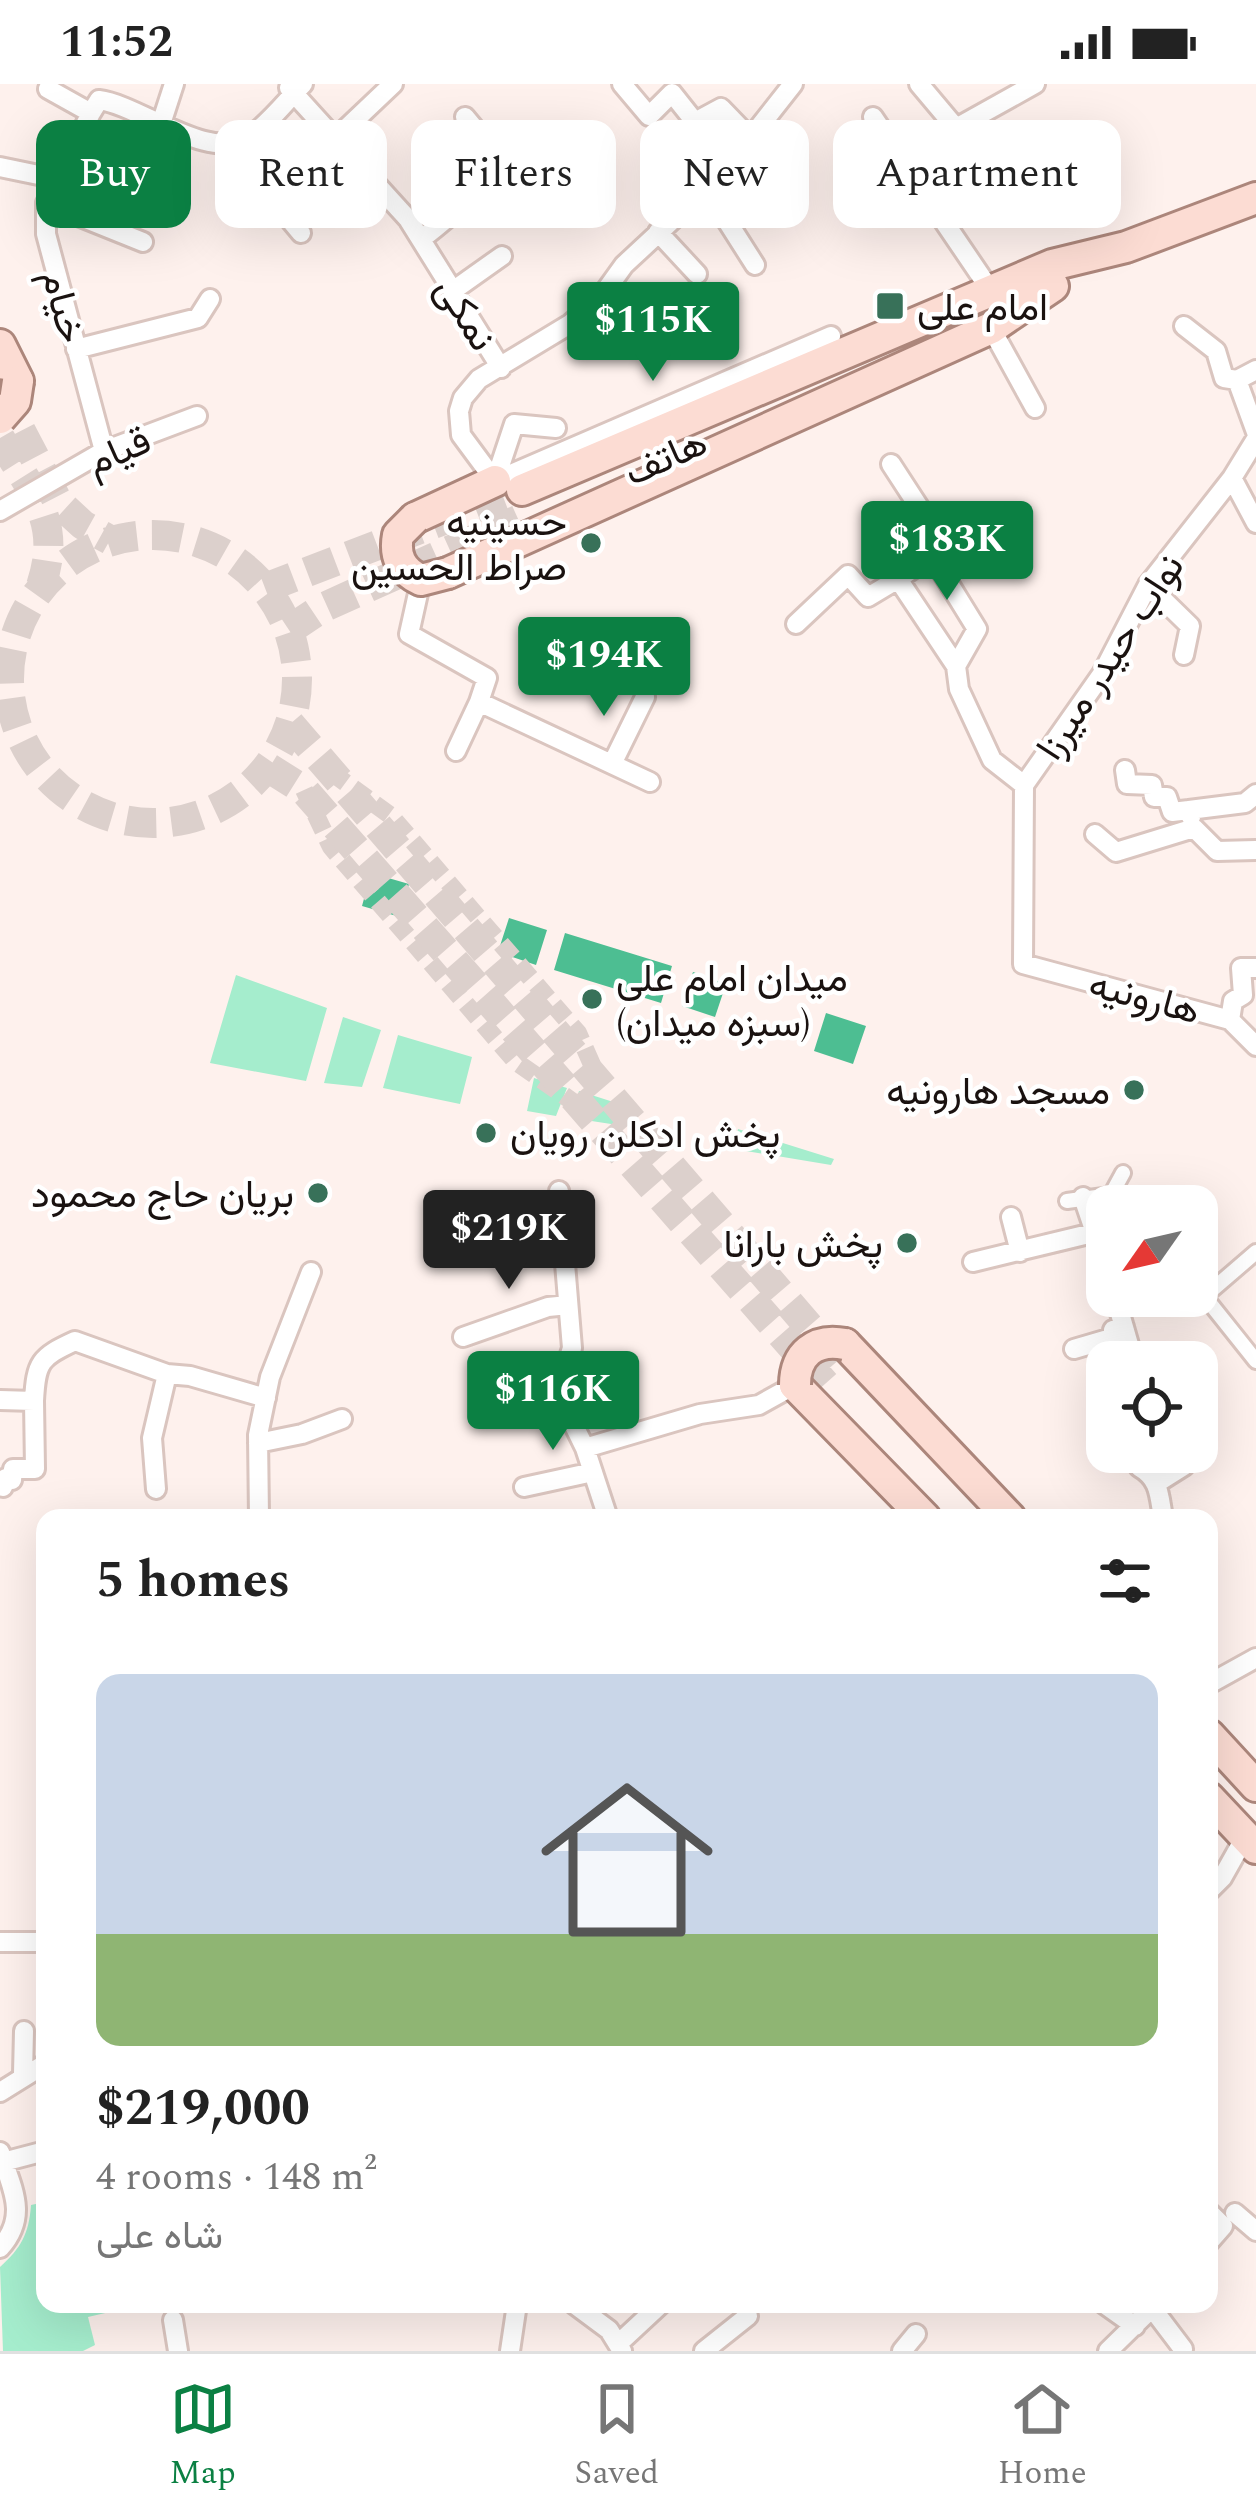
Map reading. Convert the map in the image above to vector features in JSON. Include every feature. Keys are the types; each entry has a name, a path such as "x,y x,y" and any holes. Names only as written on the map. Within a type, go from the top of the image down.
{"main road":[{"name":"هاتف","path":"516,495 1052,265 1126,247 1256,199"},
{"name":"هاتف","path":"516,495 1053,286 1126,247"},
{"path":"516,495 415,518 404,525 396,546 403,568 434,577 991,328 1053,286"},
{"path":"0,345 18,381 15,401 0,418"},
{"path":"827,1370 919,1509"},
{"path":"827,1370 943,1509"},
{"path":"827,1370 975,1509"},
{"path":"827,1370 999,1509"},
{"path":"1218,1745 1256,1786"},
{"path":"1218,1769 1256,1809"},
{"path":"1218,1809 1251,1849"},
{"path":"1218,1834 1251,1849"}],"street":[{"path":"163,120 178,84"},
{"path":"355,120 393,84"},
{"path":"622,84 649,116 672,93 693,120"},
{"path":"764,120 793,84"},
{"path":"920,84 956,128 1035,84"},
{"name":"نمکی","path":"191,137 235,143 249,136 294,87 320,120"},
{"name":"نمکی","path":"48,89 95,107 112,101 152,120"},
{"path":"88,120 95,107"},
{"path":"699,120 721,108 733,120"},
{"path":"421,239 453,216 482,185 510,170 465,117"},
{"path":"873,117 991,291"},
{"path":"0,167 36,174"},
{"name":"نمکی","path":"387,196 408,219 501,368"},
{"name":"خیام","path":"46,228 104,451"},
{"path":"108,228 143,242"},
{"path":"296,228 301,233"},
{"path":"516,495 461,435 458,411 479,379 570,324 601,297 624,265 662,228"},
{"path":"731,228 755,265"},
{"path":"658,232 697,274"},
{"path":"454,290 502,256"},
{"path":"76,349 199,318 210,298"},
{"path":"120,315 121,337"},
{"path":"1184,326 1216,351 1224,378 1238,380 1256,370"},
{"path":"991,328 1035,408"},
{"path":"516,495 831,336"},
{"name":"نواب حیدر میرزا","path":"1023,964 1024,785 1102,674 1148,585 1232,478 1256,435 1238,380"},
{"name":"قیام","path":"0,511 104,451 196,416"},
{"path":"516,495 514,424 556,428"},
{"path":"796,624 848,575 868,597 945,547 891,464"},
{"path":"1232,478 1256,523"},
{"path":"932,556 977,628 956,666"},
{"path":"434,577 409,634 487,679 455,751"},
{"path":"898,579 956,666 959,689 992,760 1024,785"},
{"path":"1148,585 1190,626 1184,655"},
{"path":"612,764 645,697"},
{"path":"479,702 650,782"},
{"path":"1125,770 1127,784 1152,785 1154,797 1167,797 1172,812 1192,819 1217,851 1256,850"},
{"path":"1095,835 1116,852 1192,819 1245,803 1256,794"},
{"name":"هارونیه","path":"1023,964 1230,1020 1256,1046"},
{"path":"1230,1020 1233,1001 1243,995 1241,968 1256,968"},
{"path":"1117,1185 1123,1173"},
{"path":"559,1191 572,1348 558,1393 585,1448 600,1509"},
{"path":"1086,1198 1075,1199 1086,1216"},
{"path":"1011,1217 1020,1252"},
{"path":"973,1262 1086,1235"},
{"path":"1218,1279 1256,1252"},
{"path":"259,1509 258,1443 266,1398 286,1331 311,1272"},
{"path":"463,1337 548,1307 568,1305"},
{"path":"1218,1313 1256,1361"},
{"path":"1121,1317 1128,1341"},
{"path":"1074,1349 1114,1337 1112,1330 1124,1327"},
{"path":"3,1487 6,1478 12,1480 13,1469 34,1469 35,1372 46,1354 75,1341 167,1374 266,1398"},
{"path":"585,1448 700,1414 759,1405 827,1370"},
{"path":"156,1489 152,1438 167,1374"},
{"path":"0,1400 34,1402"},
{"path":"258,1443 342,1419"},
{"path":"524,1487 593,1472"},
{"path":"1150,1473 1157,1483 1161,1509"},
{"path":"1157,1483 1173,1473"},
{"path":"1218,1679 1256,1658"},
{"path":"1218,1882 1251,1849"},
{"path":"0,1942 36,1942"},
{"path":"23,2074 24,2031"},
{"path":"0,2092 36,2068"},
{"path":"0,2248 14,2233 16,2199 2,2157 36,2152"},
{"path":"1222,2217 1256,2231"},
{"path":"509,2351 515,2313"},
{"path":"586,2313 609,2330 620,2348 653,2313"},
{"path":"1117,2313 1135,2326"},
{"path":"1108,2351 1147,2313"},
{"path":"1159,2313 1183,2348"},
{"path":"704,2351 748,2316"},
{"path":"173,2320 178,2351"},
{"path":"902,2351 916,2334"}],"shaded area":[{"path":"371,873 409,884 400,917 362,906"},
{"path":"509,918 547,930 536,965 498,952"},
{"path":"565,933 672,966 661,1003 554,970"},
{"path":"693,972 726,984 715,1017 682,1006"},
{"path":"236,975 327,1008 306,1081 210,1063"},
{"path":"826,1013 866,1026 853,1064 814,1051"},
{"path":"343,1017 381,1030 362,1087 324,1083"},
{"path":"398,1035 472,1057 460,1104 383,1088"},
{"path":"534,1078 567,1088 556,1116 527,1111"},
{"path":"579,1091 629,1107 624,1126 572,1118"},
{"path":"738,1129 834,1159 831,1165 734,1149"},
{"path":"36,2204 36,2313 105,2313 88,2317 95,2345 83,2351 3,2351 0,2267 23,2240 31,2205"}],"tunnel":[{"path":"0,391 58,502 83,525 110,540"},
{"path":"0,438 33,492 46,525 47,563 41,586"},
{"path":"265,588 522,490"},
{"path":"289,630 322,608 531,514"},
{"path":"153,535 208,546 255,577 286,624 297,679 286,734 255,781 208,812 153,823 98,812 51,781 20,734 9,679 20,624 51,577 98,546 153,535"},
{"path":"290,724 843,1366"},
{"path":"269,768 304,790 825,1384"},
{"path":"331,772 391,816 578,1033 601,1085"},
{"path":"304,790 331,847 515,1061 583,1109"}],"place":[{"name":"امام علی","path":"890,306"},
{"name":"حسینیه صراط الحسین","path":"591,543"},
{"name":"میدان امام علی (سبزه میدان)","path":"592,999"},
{"name":"مسجد هارونیه","path":"1134,1090"},
{"name":"پخش ادکلن رویان","path":"486,1133"},
{"name":"بریان حاج محمود","path":"318,1193"},
{"name":"پخش بارانا","path":"907,1243"}]}
